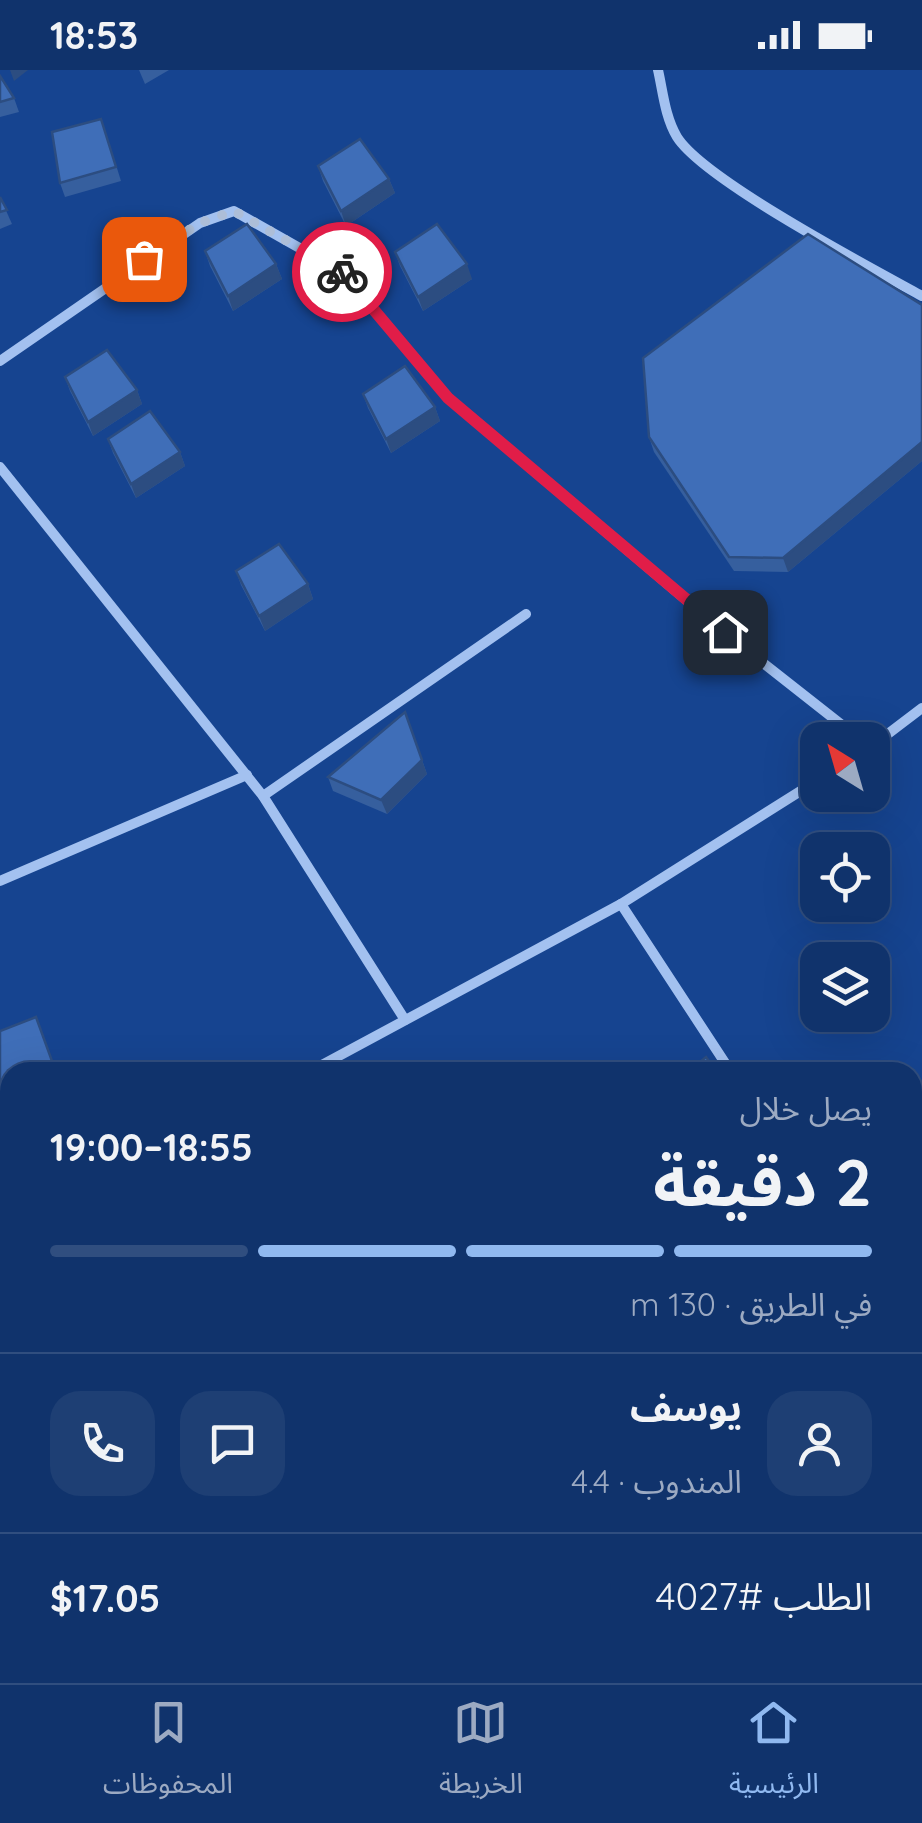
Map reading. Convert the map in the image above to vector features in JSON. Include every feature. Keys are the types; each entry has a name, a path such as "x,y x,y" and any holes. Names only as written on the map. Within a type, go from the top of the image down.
{"street":[{"path":"658,70 669,119 686,148 781,214 922,296"},
{"path":"0,361 200,223 221,214 240,213 342,272 448,398 725,632 838,722"},
{"path":"0,467 263,796 405,1020"},
{"path":"263,796 526,614"},
{"path":"890,732 922,708"},
{"path":"0,881 247,775"},
{"path":"327,1062 620,904 800,791"},
{"path":"620,904 725,1062"}],"building":[{"path":"0,76 14,98 0,102"},
{"path":"101,119 116,167 60,183 52,132"},
{"path":"360,139 389,179 341,211 318,166"},
{"path":"247,224 276,264 228,296 205,251"},
{"path":"437,224 467,264 418,297 395,252"},
{"path":"808,234 922,305 922,442 783,558 729,557 649,437 643,358"},
{"path":"107,350 137,390 88,422 65,377"},
{"path":"405,366 435,407 386,439 363,394"},
{"path":"150,411 180,452 131,484 108,439"},
{"path":"279,544 308,584 259,616 236,571"},
{"path":"405,712 422,760 381,800 328,777"},
{"path":"36,1017 52,1062 0,1062 0,1031"}],"way so far":[{"path":"144,259 200,223 234,211 342,272"}],"route":[{"path":"342,272 448,398 725,632"}]}
